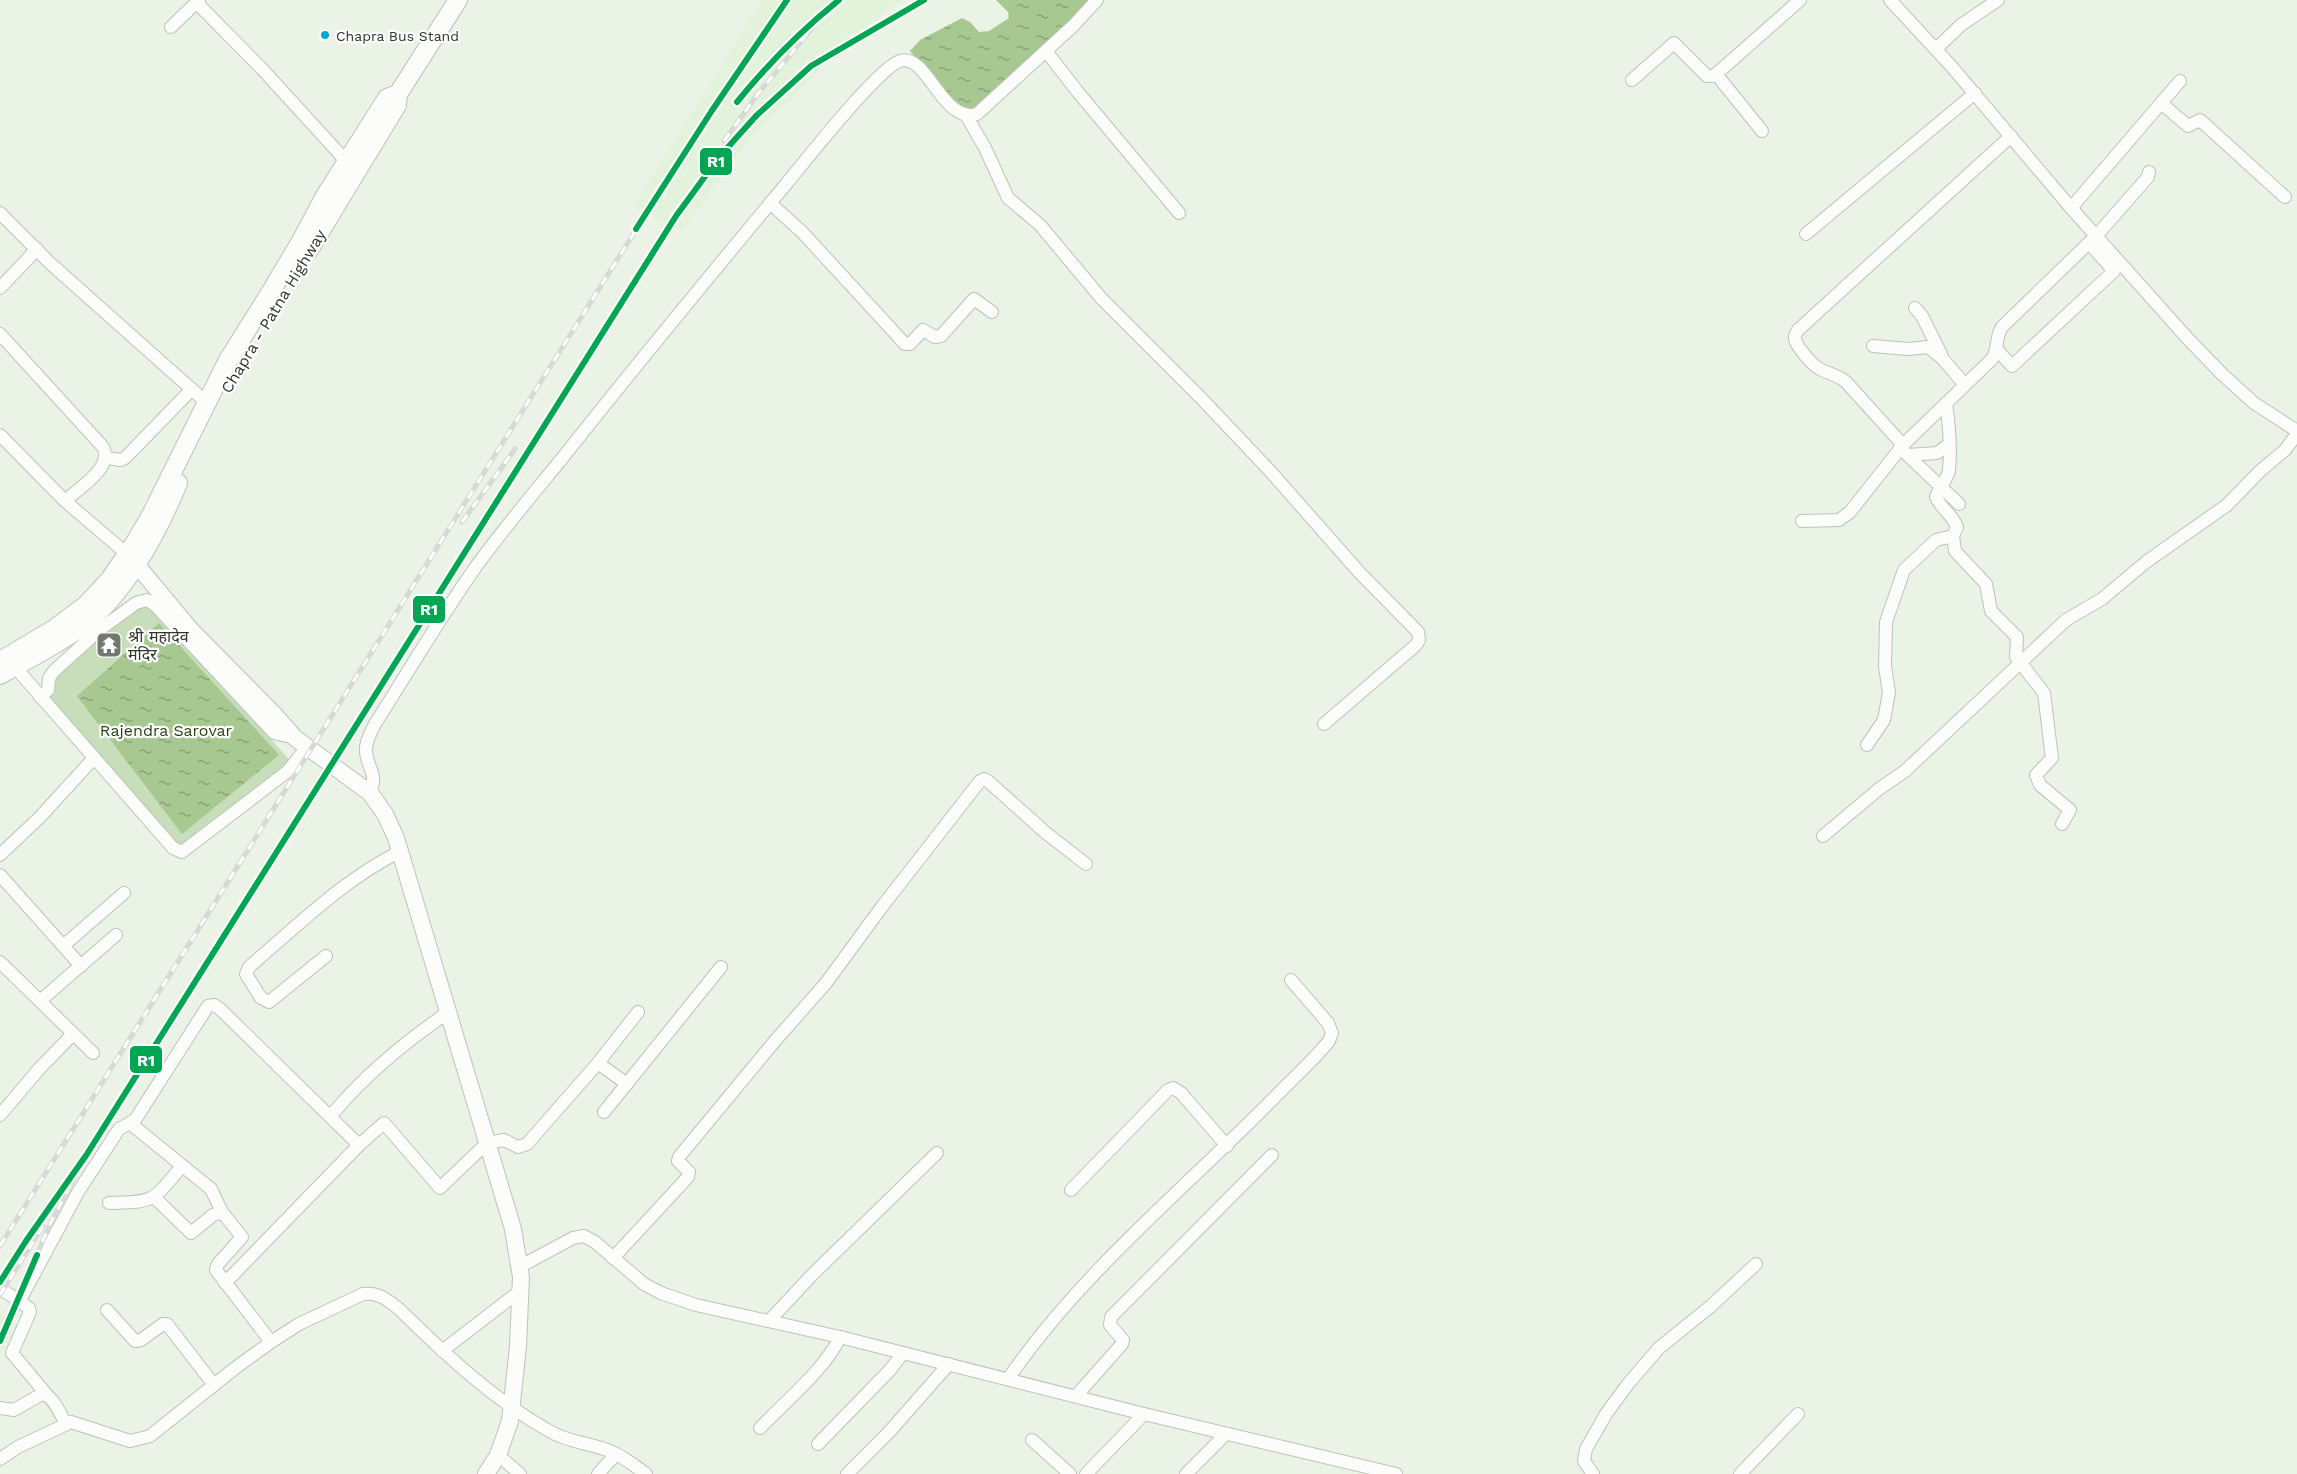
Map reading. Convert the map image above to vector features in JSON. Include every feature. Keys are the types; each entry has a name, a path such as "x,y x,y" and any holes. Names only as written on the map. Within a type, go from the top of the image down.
{"highway":[{"name":"Chapra - Patna Highway","path":"5,668 86,605 132,559 164,519 178,484 237,365 397,105 398,94 458,0"},
{"name":"Chapra - Patna Highway","path":"132,559 151,515 228,360 294,254 325,195 346,162 387,98 398,94"}],"main road":[{"path":"132,559 191,630 301,743 370,794 385,814 399,852 513,1229 519,1267 518,1346 510,1421 498,1455 486,1474"}],"street":[{"path":"370,794 374,774 366,751 367,740 475,568 621,383 770,203 880,75 900,61 910,61 952,108 972,116 982,111 994,100 1097,0"},
{"path":"1632,80 1674,43 1707,76 1711,77 1800,0"},
{"path":"1890,0 2011,136 2070,208 2115,271 2012,366 1997,350"},
{"path":"1936,49 1961,24 1998,0"},
{"path":"171,27 198,1 346,162"},
{"path":"1046,51 1179,213"},
{"path":"1716,74 1762,131"},
{"path":"2070,208 2180,81"},
{"path":"1806,234 1975,93"},
{"path":"2161,103 2188,126 2200,120 2285,197"},
{"path":"966,115 985,148 1008,198 1040,225 1101,298 1201,398 1270,471 1359,572 1418,632 1419,640 1412,649 1324,724"},
{"path":"1959,504 1904,450 1846,382 1837,375 1815,367 1796,342 1796,333 2011,136"},
{"path":"1802,521 1839,520 1850,512 1946,403 1992,359 1997,350 1998,333 2002,327 2093,239 2148,177 2149,172"},
{"path":"770,203 793,222 905,344 910,344 923,330 935,337 941,336 975,299 992,312"},
{"path":"0,213 206,402"},
{"path":"1823,836 1879,789 1902,773 2066,620 2102,599 2146,562 2227,505 2260,471 2285,450 2297,432 2254,403 2223,375 2093,239"},
{"path":"0,288 37,249"},
{"path":"1915,308 1922,316 1942,358"},
{"path":"0,334 103,447 107,458"},
{"path":"1873,346 1908,349 1928,347 1942,358 1965,385"},
{"path":"107,458 121,460 125,458 192,389"},
{"path":"1946,403 1950,431 1949,473 1936,496 1940,506 1955,520 1957,527 1953,536 1955,551 1986,584 1991,611 2017,637 2016,657 2044,693 2052,758 2036,775 2040,785 2070,810 2062,824"},
{"path":"0,435 65,501 132,559"},
{"path":"1904,450 1937,453 1948,445"},
{"path":"65,501 101,468 107,458"},
{"path":"1867,746 1884,720 1889,692 1885,668 1886,622 1904,570 1936,540 1953,536"},
{"path":"5,668 40,697 173,848 182,852 288,771 301,743 274,733 154,604 147,600 136,603 82,645 54,671 49,678 48,692 40,697"},
{"path":"0,855 40,817 94,758"},
{"path":"613,1258 689,1175 689,1172 678,1162 679,1157 826,983 980,781 984,779 989,782 1046,833 1086,864"},
{"path":"326,956 269,1002 261,998 246,974 249,967 349,883 377,863 399,852"},
{"path":"0,874 81,966"},
{"path":"63,946 124,893"},
{"path":"40,1001 116,935"},
{"path":"0,962 93,1053"},
{"path":"604,1112 721,967"},
{"path":"1008,1379 1048,1323 1083,1286 1227,1146 1332,1037 1332,1029 1328,1023 1291,980"},
{"path":"20,1302 78,1192 119,1129 135,1120 204,1010 214,1005 359,1145"},
{"path":"225,1283 359,1145 384,1123 440,1188 487,1143 501,1140 518,1147 527,1144 598,1063 638,1012"},
{"path":"335,1111 364,1078 383,1061 406,1041 447,1013"},
{"path":"0,1115 39,1069 73,1034"},
{"path":"598,1063 627,1084"},
{"path":"1071,1190 1168,1090 1173,1088 1181,1093 1227,1146"},
{"path":"131,1124 211,1190 222,1212 242,1237 216,1268 271,1342"},
{"path":"769,1322 813,1274 937,1153"},
{"path":"1076,1396 1122,1344 1122,1338 1110,1324 1111,1317 1272,1155"},
{"path":"109,1203 139,1203 155,1198 182,1166"},
{"path":"155,1198 191,1233 213,1215 222,1212"},
{"path":"519,1267 579,1236 589,1239 644,1284 661,1293 696,1305 840,1337 1144,1414 1396,1474"},
{"path":"1593,1474 1584,1461 1586,1449 1606,1414 1628,1384 1659,1348 1711,1306 1756,1264"},
{"path":"0,1288 28,1308 30,1312 12,1353 47,1395 66,1424"},
{"path":"442,1351 520,1291"},
{"path":"0,1459 18,1447 71,1422 86,1425 118,1438 139,1440 150,1436 271,1342 299,1324 363,1294 373,1293 398,1308 485,1389 512,1408 552,1433 572,1441 606,1449 646,1474"},
{"path":"107,1310 135,1341 141,1340 163,1324 167,1324 214,1385"},
{"path":"760,1428 825,1361 840,1337"},
{"path":"818,1444 890,1370 903,1353"},
{"path":"847,1474 890,1431 949,1364"},
{"path":"0,1408 14,1410 42,1394 47,1395"},
{"path":"1086,1474 1144,1414"},
{"path":"1740,1474 1798,1414"},
{"path":"1186,1474 1226,1434"},
{"path":"1032,1440 1070,1474"},
{"path":"598,1474 616,1454"},
{"path":"498,1455 520,1474"}],"shaded area":[{"path":"762,0 902,0 855,35 749,140 682,231 634,206"},
{"path":"0,1312 18,1327 0,1355"}],"green space":[{"name":"Rajendra Sarovar","path":"151,604 293,764 179,855 36,692 134,605"}],"water":[{"path":"996,0 1091,0 979,111 959,109 910,51 920,40 962,18 970,22 979,32 989,31 1009,18 1008,12"},
{"name":"Rajendra Sarovar","path":"159,623 279,755 182,834 77,696"}],"railway":[{"path":"0,1246 679,161 787,0"},
{"path":"821,14 839,0"},
{"path":"0,1341 50,1224 87,1154 676,216 720,156 756,116 811,66 924,0"},
{"path":"724,141 757,95 828,9"},
{"path":"753,82 776,58"},
{"path":"462,522 515,449"},
{"path":"0,1295 43,1226"}],"transit line":[{"name":"R1","path":"636,229 787,0"},
{"name":"R1","path":"737,102 785,48 839,0"},
{"name":"R1","path":"0,1282 87,1154 676,216 720,156 756,116 811,66 924,0"},
{"name":"R1","path":"0,1341 37,1255"}],"place":[{"name":"Chapra Bus Stand","path":"325,35"},
{"name":"श्री महादेव मंदिर","path":"109,645"}]}
